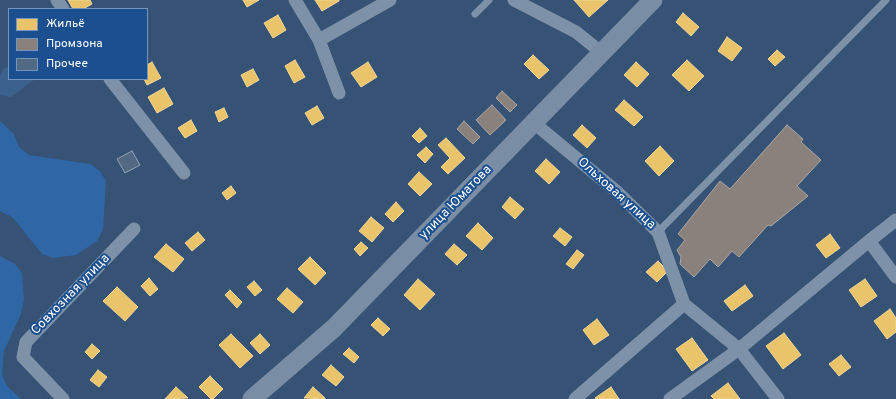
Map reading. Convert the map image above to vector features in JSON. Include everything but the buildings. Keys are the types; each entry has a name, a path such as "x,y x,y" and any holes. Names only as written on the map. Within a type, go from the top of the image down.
{"main road":[{"name":"улица Юматова","path":"252,399 334,328 653,0"}],"street":[{"path":"295,0 319,40 339,93"},
{"path":"319,40 390,0"},
{"path":"514,0 576,32 602,53"},
{"path":"111,80 184,173"},
{"name":"Ольховая улица","path":"534,123 616,191 658,232 684,304"},
{"path":"670,399 739,349 896,220"},
{"name":"Совхозная улица","path":"63,399 23,357 26,342 134,229"},
{"path":"869,241 896,277"},
{"path":"575,399 684,304 739,349 778,399"}],"lane":[{"path":"476,14 489,0"},
{"path":"658,232 886,0"}],"shaded area":[{"path":"8,67 8,80 34,80 11,97 0,95 0,76 4,68"},
{"path":"0,121 14,134 19,147 29,155 90,164 100,171 106,181 103,230 97,241 76,255 53,258 42,254 12,217 0,211"},
{"path":"0,256 15,264 22,273 24,300 21,314 4,351 2,375 7,386 21,399 0,399"}]}
